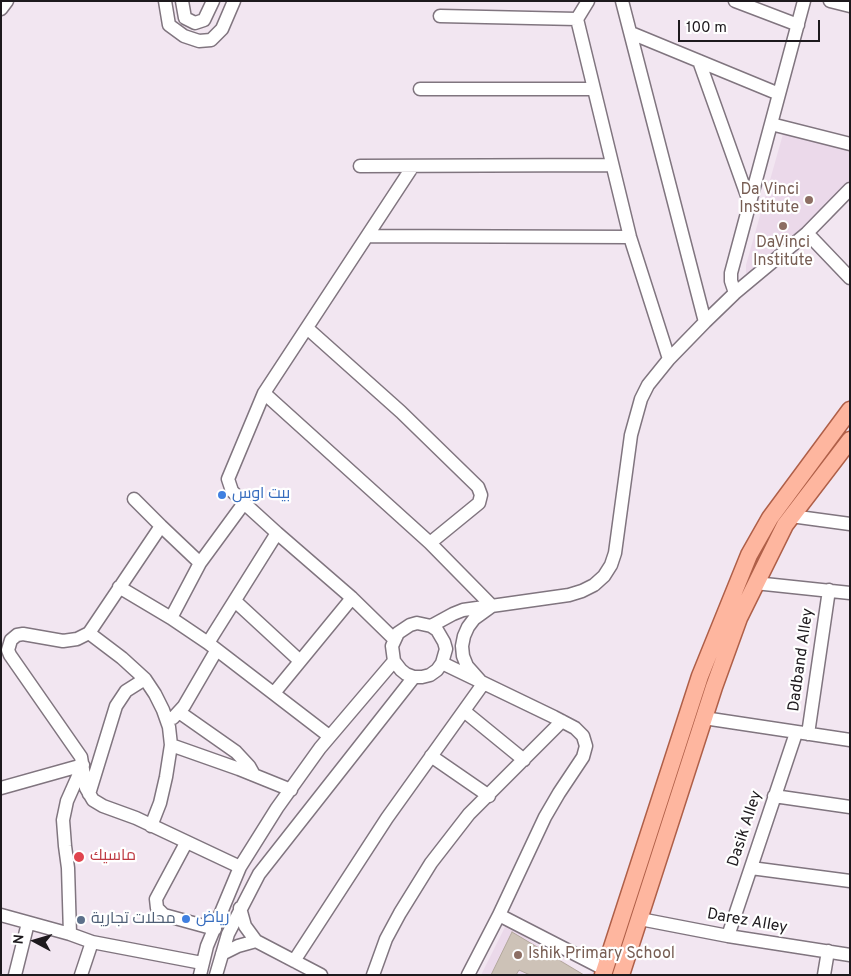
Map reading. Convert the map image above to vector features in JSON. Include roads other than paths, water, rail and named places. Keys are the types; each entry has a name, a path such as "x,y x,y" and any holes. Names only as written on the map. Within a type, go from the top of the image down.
{"main road":[{"path":"604,972 700,676 749,554 778,506 850,410"},
{"path":"621,975 704,718 739,618 791,516 850,440"},
{"path":"652,824 669,829"},
{"path":"642,853 659,859"}],"street":[{"path":"1,9 7,1"},
{"path":"165,1 169,25 184,36 199,41 211,40 222,29 234,1"},
{"path":"182,1 185,18 195,23 204,20 213,1"},
{"path":"588,1 576,19 630,237 669,359"},
{"path":"622,1 705,322"},
{"path":"735,1 798,25"},
{"path":"735,293 731,281 731,273 804,1"},
{"path":"830,1 850,6"},
{"path":"440,16 576,19"},
{"path":"631,33 779,94"},
{"path":"699,61 750,204"},
{"path":"420,89 594,89"},
{"path":"771,124 850,144"},
{"path":"360,166 612,165"},
{"path":"394,639 352,598 244,503 232,491 228,480 264,393 413,166"},
{"path":"431,626 463,610 582,591 594,585 604,576 616,553 634,416 648,385 669,359 705,322 735,293 807,233 850,189"},
{"path":"807,233 850,278"},
{"path":"367,236 630,237"},
{"path":"308,328 401,412 478,487 481,495 479,503 430,543"},
{"path":"264,393 430,543 492,606"},
{"path":"134,499 200,564"},
{"path":"171,618 200,564 244,503"},
{"path":"791,516 850,524"},
{"path":"161,526 89,633 77,639 63,641 23,634 17,635 12,640 8,650 77,750 84,765 86,788 89,795 98,803 240,868"},
{"path":"169,727 179,712 234,601 276,533"},
{"path":"755,584 850,593"},
{"path":"119,587 171,618 212,647 328,736"},
{"name":"Dadband Alley","path":"802,734 829,590"},
{"path":"274,693 352,598"},
{"path":"234,601 300,661"},
{"path":"483,684 467,666 462,646 468,627 474,619 492,606"},
{"path":"417,623 431,626 437,630 444,642 445,656 442,663 430,675 422,677 414,677 400,670 394,661 392,646 398,633 417,623"},
{"path":"89,633 122,658 144,679 159,702 169,727 171,746 163,794 151,826"},
{"path":"1,915 92,942 201,969 207,946 240,868 277,808 328,736 394,661"},
{"path":"442,663 562,721 580,731 586,741 586,752 551,804 468,975"},
{"path":"216,975 228,934 259,874 414,677"},
{"path":"89,795 116,706 126,691 144,679"},
{"path":"294,961 387,818 483,684"},
{"path":"464,711 524,760"},
{"path":"179,712 236,752 249,766 254,775"},
{"path":"704,718 850,740"},
{"path":"373,975 386,939 415,888 469,814 562,721"},
{"name":"Dasik Alley","path":"728,936 774,796 802,734"},
{"path":"171,746 291,790"},
{"path":"431,756 489,796"},
{"path":"1,788 84,765"},
{"path":"70,934 68,868 63,820 67,801 84,765"},
{"path":"774,796 850,807"},
{"path":"186,843 156,898 157,908 164,915 215,929"},
{"path":"751,868 850,882"},
{"path":"240,908 245,926 256,941 321,975"},
{"path":"498,915 604,972"},
{"name":"Darez Alley","path":"640,919 728,936 850,955"},
{"path":"15,975 28,923"},
{"path":"222,954 238,946 256,941"},
{"path":"82,975 92,942"},
{"path":"824,975 828,951"}],"place":[{"name":"Da Vinci Institute","path":"809,200"},
{"name":"DaVinci Institute","path":"783,226"},
{"name":"بيت اوس","path":"222,495"},
{"name":"ماسيك","path":"79,857"},
{"name":"رياض","path":"186,919"},
{"name":"محلات تجارية","path":"81,920"},
{"name":"Ishik Primary School","path":"518,955"}]}
